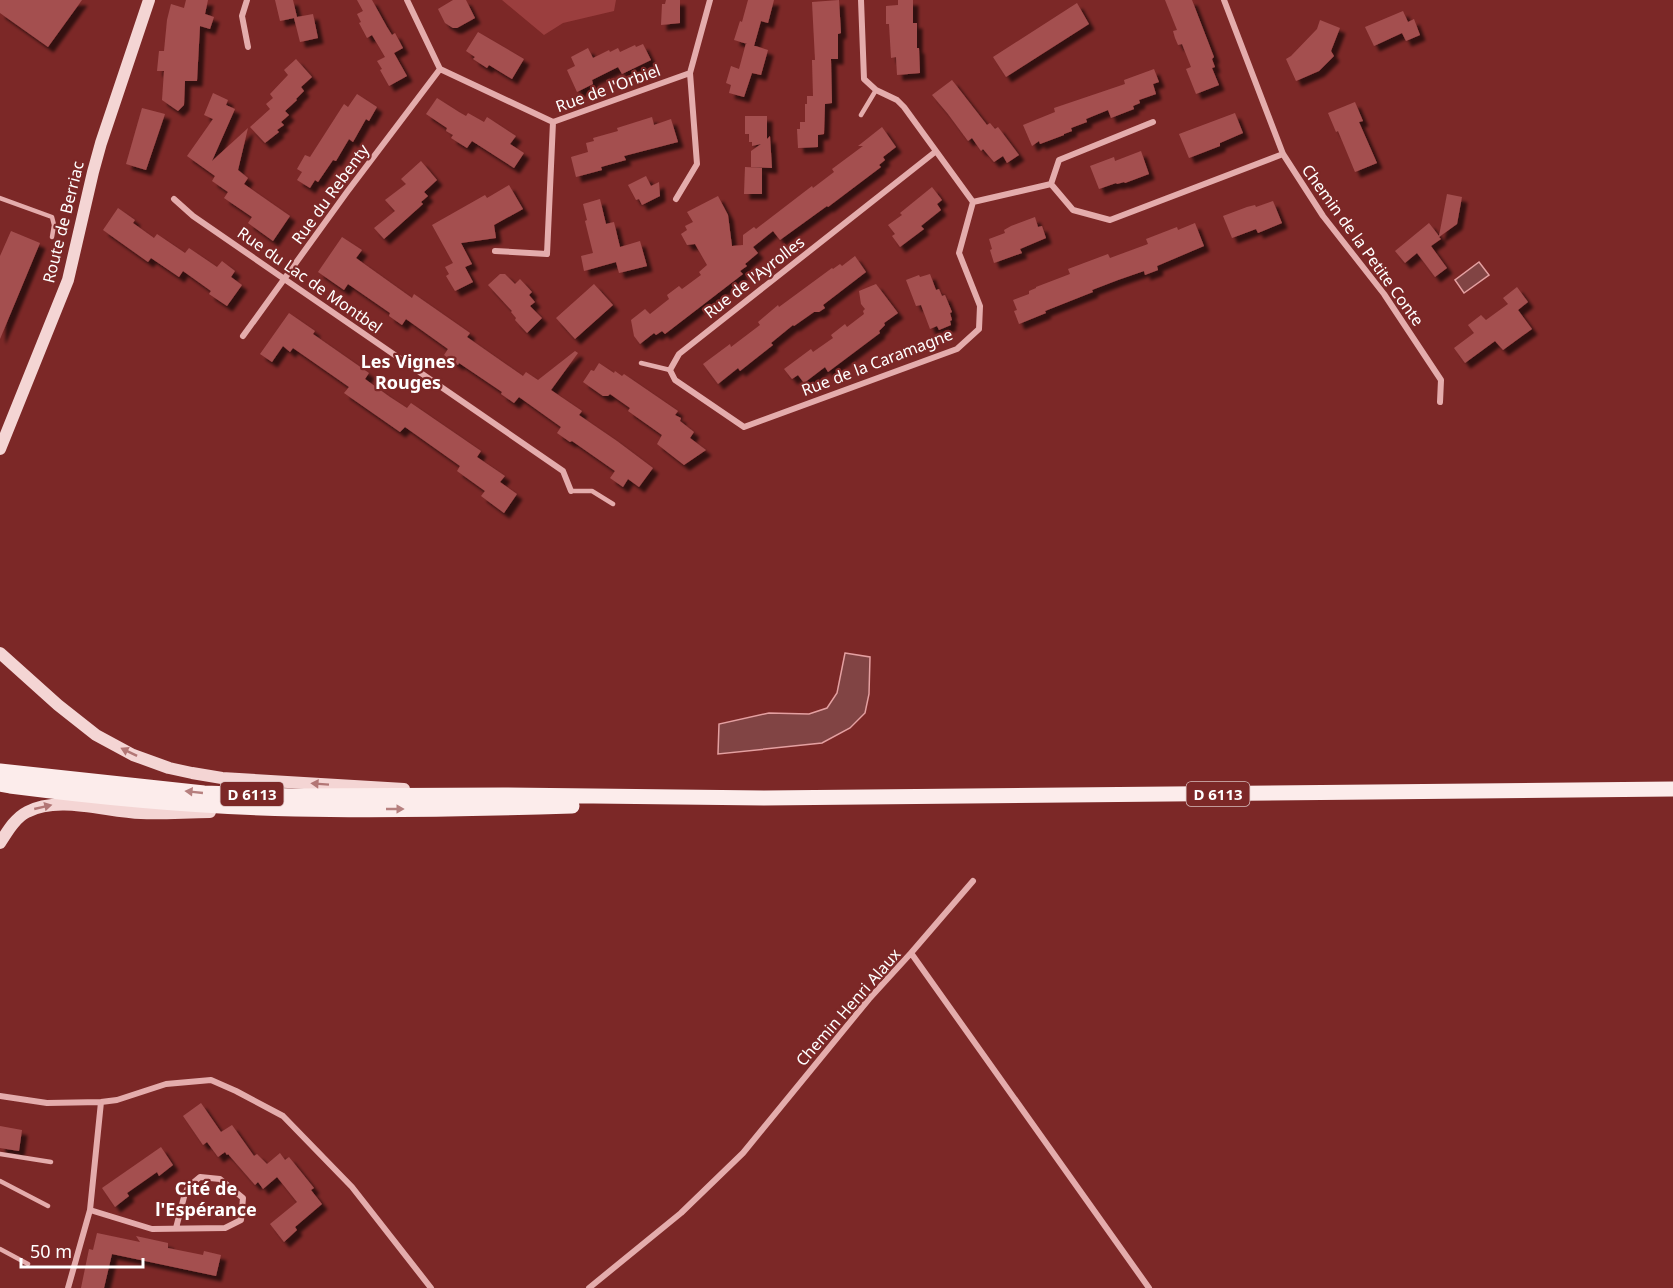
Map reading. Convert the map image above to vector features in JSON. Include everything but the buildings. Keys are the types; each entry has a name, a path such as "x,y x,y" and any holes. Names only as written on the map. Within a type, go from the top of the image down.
{"main road":[{"name":"Route de Berriac","path":"0,449 68,280 101,143 149,0"},
{"path":"0,653 58,705 96,735 133,755 169,768 222,778 504,795"},
{"name":"D 6113","path":"0,771 204,793 292,796 504,795 764,798 1673,789"},
{"name":"D 6113","path":"0,784 105,798 295,809 488,809 764,798"},
{"path":"0,843 9,828 26,812 45,806 64,805 141,813 295,809"}],"street":[{"path":"247,0 242,16 248,47"},
{"path":"407,0 440,69"},
{"path":"676,200 697,164 690,73 710,0"},
{"path":"861,0 864,79 876,90 897,100 904,107 973,202 1051,184"},
{"name":"Chemin de la Petite Conte","path":"1224,0 1283,154 1323,216 1384,294 1441,380 1440,402"},
{"name":"Rue de l'Orbiel","path":"440,69 553,122 690,73"},
{"name":"Rue du Rebenty","path":"243,336 347,192 440,69"},
{"path":"495,251 547,254 553,122"},
{"path":"1051,184 1059,160 1153,122"},
{"name":"Rue de l'Ayrolles","path":"670,370 680,354 935,152"},
{"path":"1051,184 1073,210 1110,220 1283,154"},
{"name":"Rue du Lac de Montbel","path":"174,199 193,216 563,471 572,491"},
{"name":"Rue de la Caramagne","path":"670,370 675,380 744,428 957,349 979,329 980,306 958,254 973,202"},
{"path":"911,953 973,881"},
{"name":"Chemin Henri Alaux","path":"589,1288 681,1213 743,1154 869,999 911,953 1149,1288"},
{"path":"0,1096 47,1103 101,1102 117,1100 166,1084 211,1080 236,1091 283,1116 352,1187 431,1288"},
{"path":"68,1288 90,1210 101,1102"},
{"path":"90,1210 152,1228 176,1228 225,1228 241,1220 243,1198 220,1179 200,1177 188,1187 176,1228"}],"lane":[{"path":"861,115 876,90"},
{"path":"0,198 52,217 54,225 51,237"},
{"path":"641,363 670,370"},
{"path":"572,491 592,491 613,504"},
{"path":"0,1155 51,1162"},
{"path":"0,1181 48,1206"},
{"path":"0,1249 28,1264"}],"shaded area":[{"path":"502,0 616,0 614,11 563,23 544,35"},
{"path":"1479,262 1489,275 1464,293 1455,280"},
{"path":"845,653 870,657 869,694 865,713 850,728 822,743 718,754 719,724 769,713 809,714 827,708 837,693"}],"district":[{"name":"Les Vignes Rouges","path":"408,371"},
{"name":"Cité de l'Espérance","path":"206,1198"}]}
